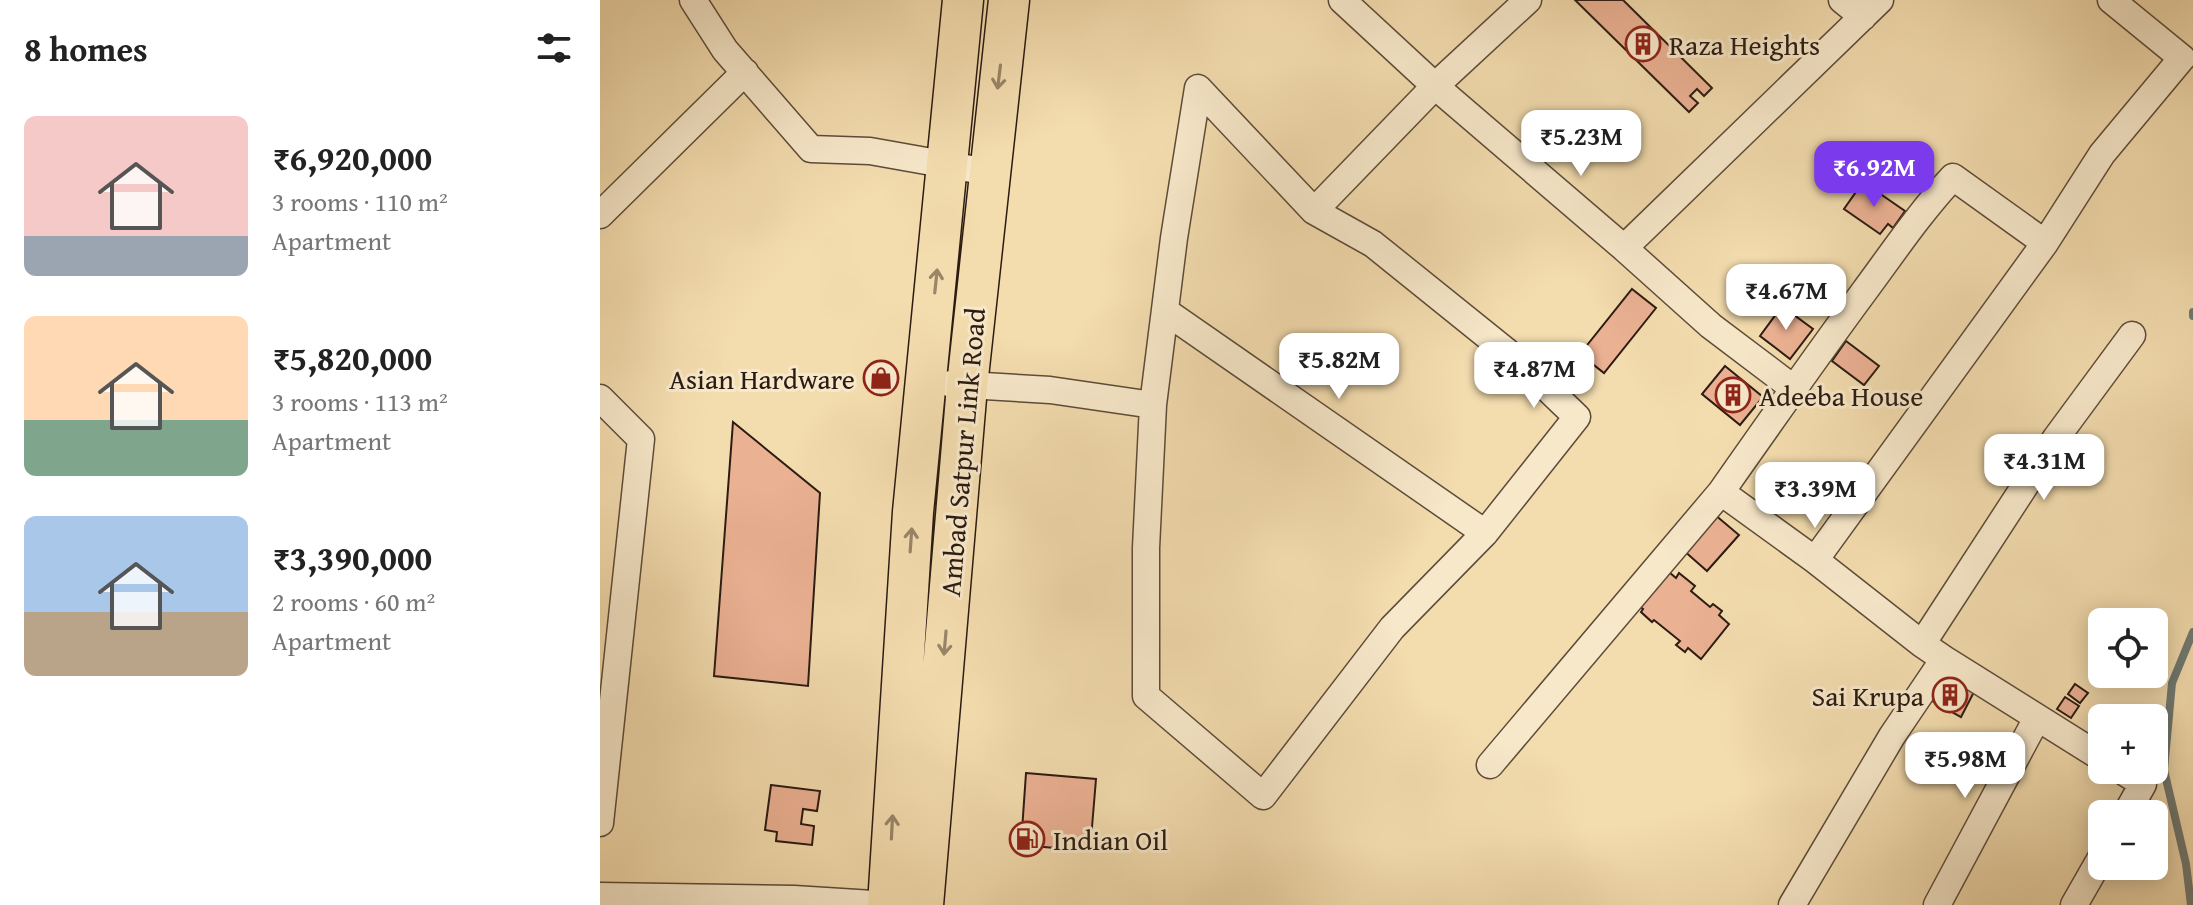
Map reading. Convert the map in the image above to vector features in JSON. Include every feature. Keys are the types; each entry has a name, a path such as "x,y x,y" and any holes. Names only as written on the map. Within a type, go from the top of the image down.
{"main road":[{"name":"Ambad Satpur Link Road","path":"888,905 911,542 963,0"},
{"name":"Ambad Satpur Link Road","path":"923,905 967,386 1009,0"}],"street":[{"path":"693,0 725,50 811,149 870,151 988,172"},
{"path":"1342,0 1435,86 1711,326 1793,388"},
{"path":"1314,211 1435,86 1528,0"},
{"path":"1624,248 1871,9 1842,0"},
{"path":"1815,560 2045,243 2102,154 2182,58 2111,0"},
{"path":"600,215 745,72"},
{"path":"1198,88 1314,211 1373,244 1522,364 1577,417 1485,533 1392,628 1263,796 1146,696 1146,548 1153,405 1165,311 1198,88"},
{"path":"1490,765 1721,492 1793,388 1953,177 2045,243"},
{"path":"1165,311 1485,533"},
{"path":"1792,905 1892,736 1933,652 2056,438 2132,335"},
{"path":"926,381 1050,390 1153,405"},
{"path":"600,398 641,439 600,823"},
{"path":"1721,492 1933,652 2088,749"},
{"path":"1937,905 2037,718"},
{"path":"2074,905 2088,880"},
{"path":"600,896 794,899 888,905"}],"building":[{"name":"Raza Heights","path":"1575,0 1623,0 1712,88 1704,96 1697,89 1690,96 1698,103 1689,112"},
{"path":"1863,182 1905,211 1893,228 1888,224 1880,234 1844,209"},
{"path":"1632,289 1656,308 1604,373 1580,354"},
{"path":"1782,306 1813,329 1790,359 1760,336"},
{"path":"1846,341 1879,366 1864,385 1832,361"},
{"name":"Adeeba House","path":"1725,366 1763,397 1740,425 1702,394"},
{"path":"733,422 820,493 808,686 714,676"},
{"path":"1714,514 1739,535 1707,571 1683,550"},
{"path":"1663,567 1676,578 1679,573 1695,586 1691,591 1710,607 1713,604 1722,611 1719,615 1729,624 1701,659 1688,648 1685,652 1676,645 1680,641 1654,620 1652,622 1634,602"},
{"name":"Sai Krupa","path":"1940,674 1974,692 1961,717 1927,698"},
{"path":"2075,684 2088,693 2080,703 2068,694"},
{"path":"2065,697 2079,706 2071,718 2057,709"},
{"path":"1026,773 1096,779 1090,851 1021,845"},
{"path":"771,785 820,791 817,811 803,809 801,824 814,826 812,845 776,841 777,832 765,830"}],"waterway":[{"path":"2191,905 2186,864 2164,770 2172,683 2193,632"}],"place":[{"name":"Raza Heights","path":"1643,44"},
{"name":"Asian Hardware","path":"881,378"},
{"name":"Adeeba House","path":"1733,395"},
{"name":"Sai Krupa","path":"1950,695"},
{"name":"Indian Oil","path":"1027,839"}]}
